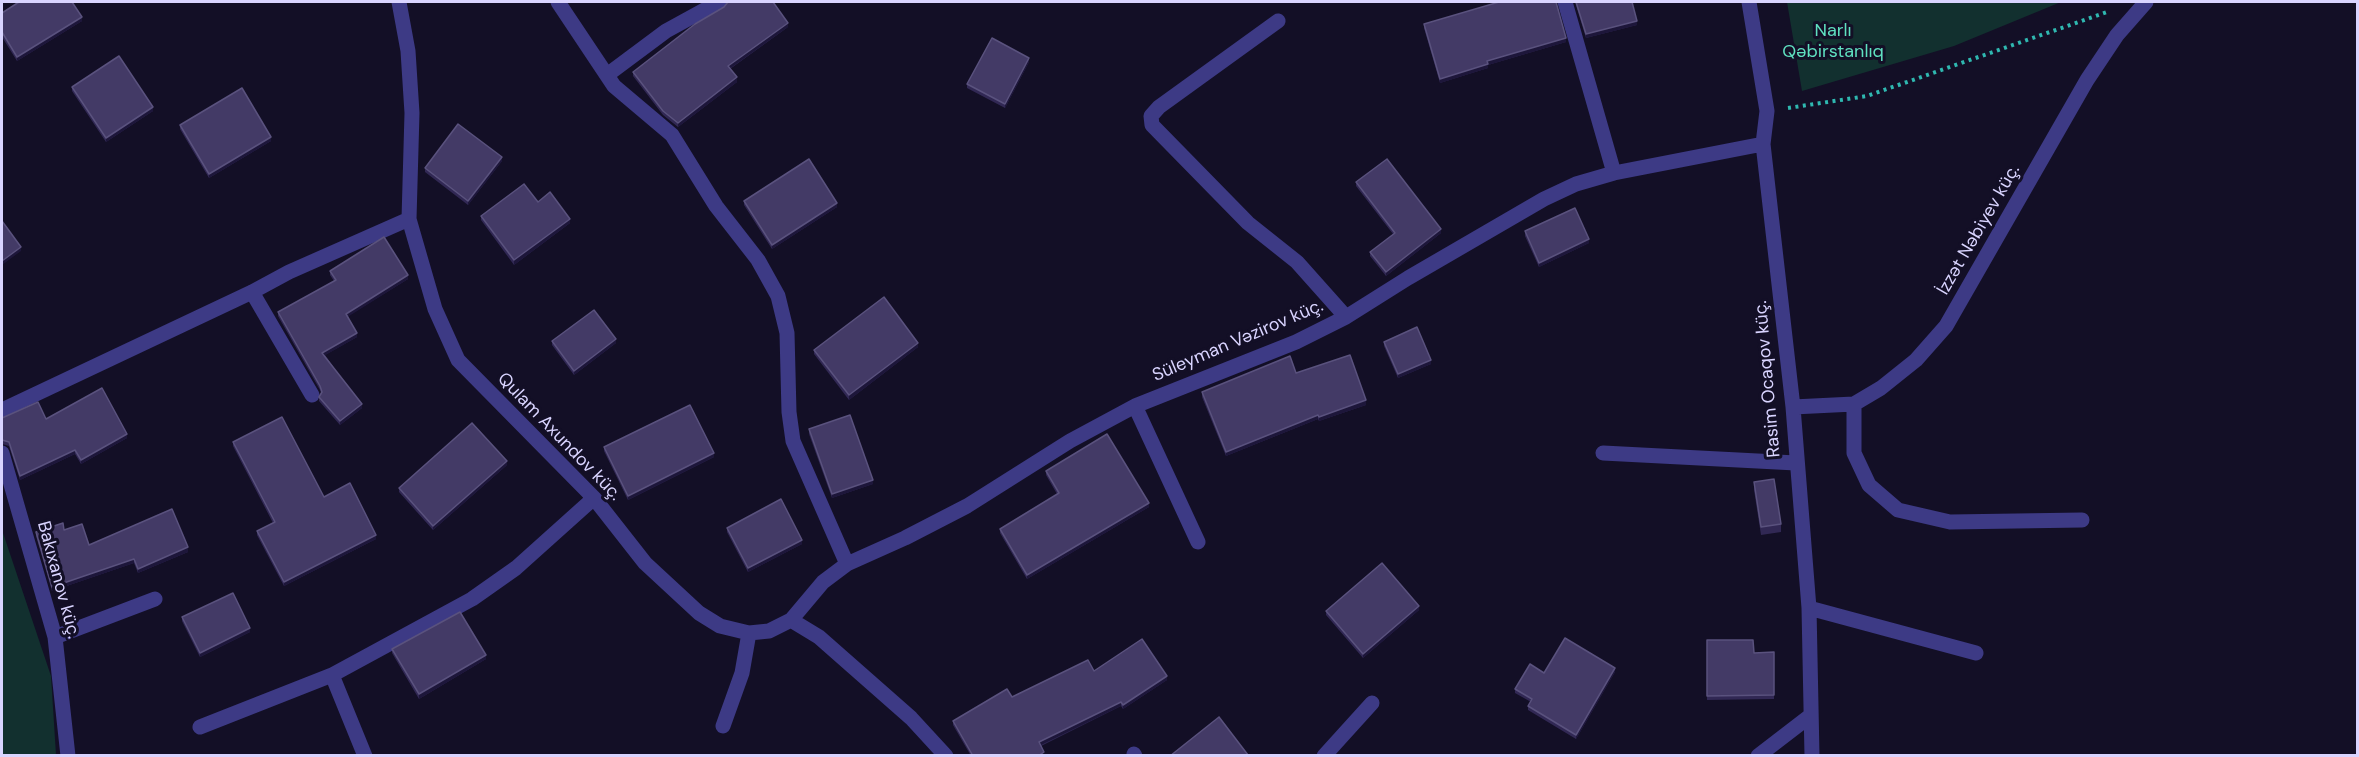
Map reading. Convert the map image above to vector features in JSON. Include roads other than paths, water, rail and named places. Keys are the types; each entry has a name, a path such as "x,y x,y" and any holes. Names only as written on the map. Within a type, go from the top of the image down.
{"street":[{"name":"Qulam Axundov küç.","path":"399,2 408,51 412,113 408,219 435,309 458,360 594,498 645,563 699,613 720,626 749,633 769,631 791,620"},
{"path":"558,2 614,86 672,135 716,206 758,260 778,296 787,333 789,412 793,441 847,564"},
{"path":"607,75 666,31 719,2"},
{"path":"1564,2 1614,173"},
{"name":"Rasim Ocaqov küç.","path":"1749,2 1767,111 1763,144 1793,407 1809,608 1812,756"},
{"name":"İzzət Nəbiyev küç.","path":"1793,407 1854,404 1881,388 1916,360 1946,326 2087,80 2117,35 2146,2"},
{"path":"1278,21 1159,107 1151,116 1152,125 1248,223 1297,262 1346,316"},
{"name":"Süleyman Vəzirov küç.","path":"791,620 823,582 847,564 905,538 967,506 1070,441 1135,406 1296,342 1346,316 1408,278 1576,184 1614,173 1763,144"},
{"path":"2,410 252,292 289,272 408,219"},
{"path":"252,292 312,395"},
{"path":"1854,404 1854,453 1869,485 1898,510 1950,522 2082,520"},
{"path":"1135,406 1198,542"},
{"name":"Bakıxanov küç.","path":"2,453 55,637 68,756"},
{"path":"1602,453 1796,463"},
{"path":"200,727 332,675 472,599 516,568 594,498"},
{"path":"55,637 155,599"},
{"path":"1809,608 1976,653"},
{"path":"791,620 819,637 911,718 945,756"},
{"path":"723,726 742,673 749,633"},
{"path":"332,675 365,756"},
{"path":"1324,756 1372,703"},
{"path":"1758,756 1810,716"}],"park label":[{"name":"Narlı Qəbirstanlıq","path":"1833,42"}]}
